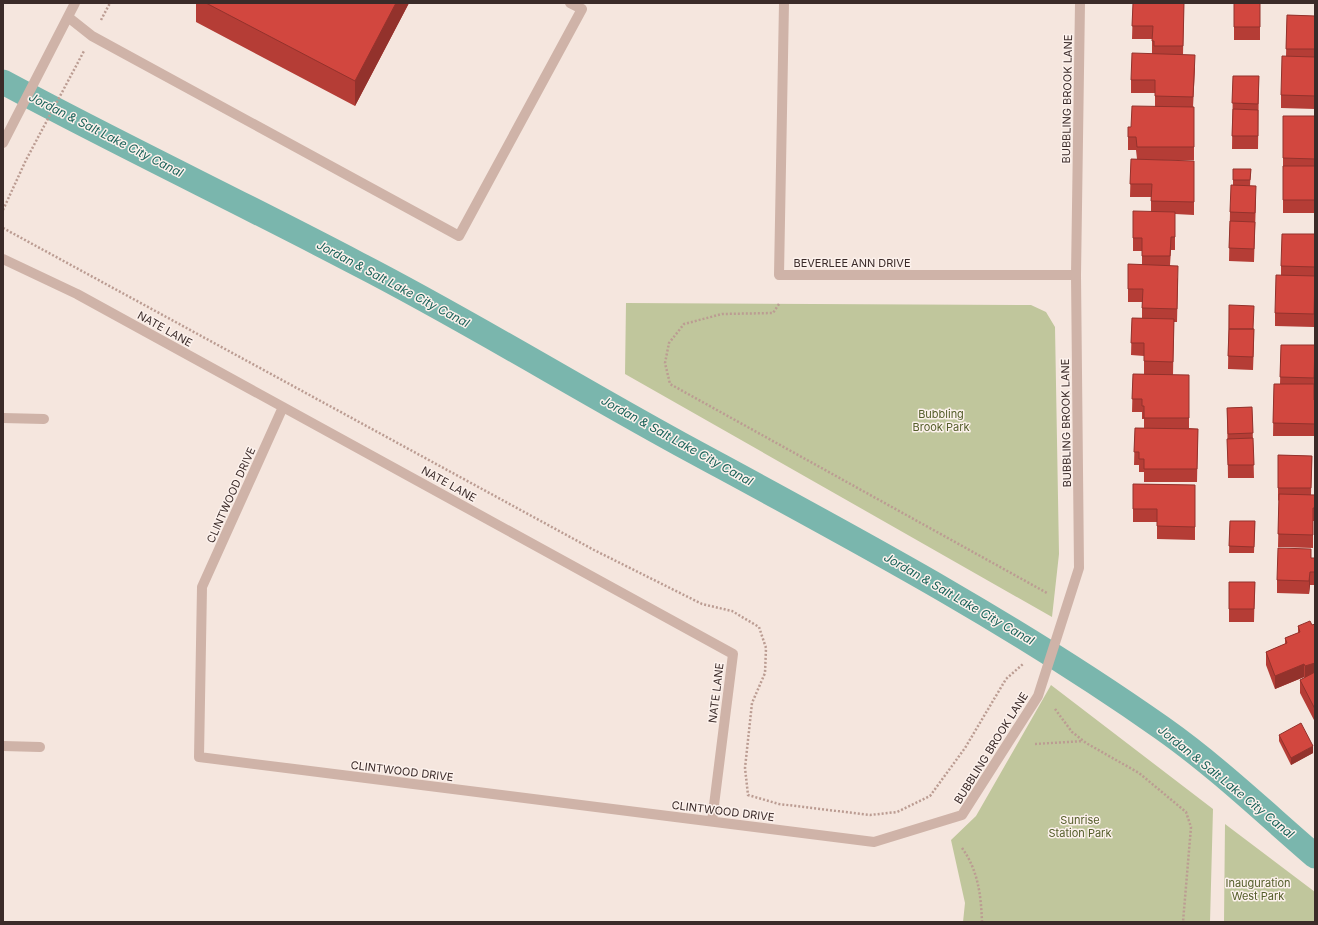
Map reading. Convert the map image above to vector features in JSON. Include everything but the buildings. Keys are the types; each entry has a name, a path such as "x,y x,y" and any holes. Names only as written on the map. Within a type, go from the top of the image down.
{"street":[{"path":"3,143 75,3"},
{"path":"68,17 92,36 459,236 582,10 570,3"},
{"name":"BEVERLEE ANN DRIVE","path":"784,3 779,275 1076,275"},
{"name":"BUBBLING BROOK LANE","path":"962,815 1038,696 1079,568 1076,275 1080,3"},
{"name":"NATE LANE","path":"3,259 77,294 733,654 712,821"},
{"name":"CLINTWOOD DRIVE","path":"283,408 202,587 199,757 874,842 962,815"},
{"path":"3,418 44,420"},
{"path":"3,746 40,747"}],"path":[{"path":"3,210 59,97"},
{"path":"779,304 773,313 722,314 684,324 669,343 665,363 670,384 1047,593"},
{"path":"1055,709 1072,732 1139,773 1186,812 1191,827 1184,922"},
{"path":"1035,744 1083,740"},
{"path":"962,848 971,861 981,894 982,922"}],"green space":[{"name":"Bubbling Brook Park","path":"626,303 1031,305 1046,312 1055,327 1059,554 1052,617 625,374"},
{"name":"Sunrise Station Park","path":"1051,685 1213,809 1210,922 963,922 965,903 951,840 976,816"},
{"name":"Inauguration West Park","path":"1225,824 1315,892 1315,922 1224,922"}],"waterway":[{"name":"Jordan & Salt Lake City Canal","path":"3,82 399,285 640,422 864,544 985,614 1104,688 1162,728 1202,758 1315,856"}]}
